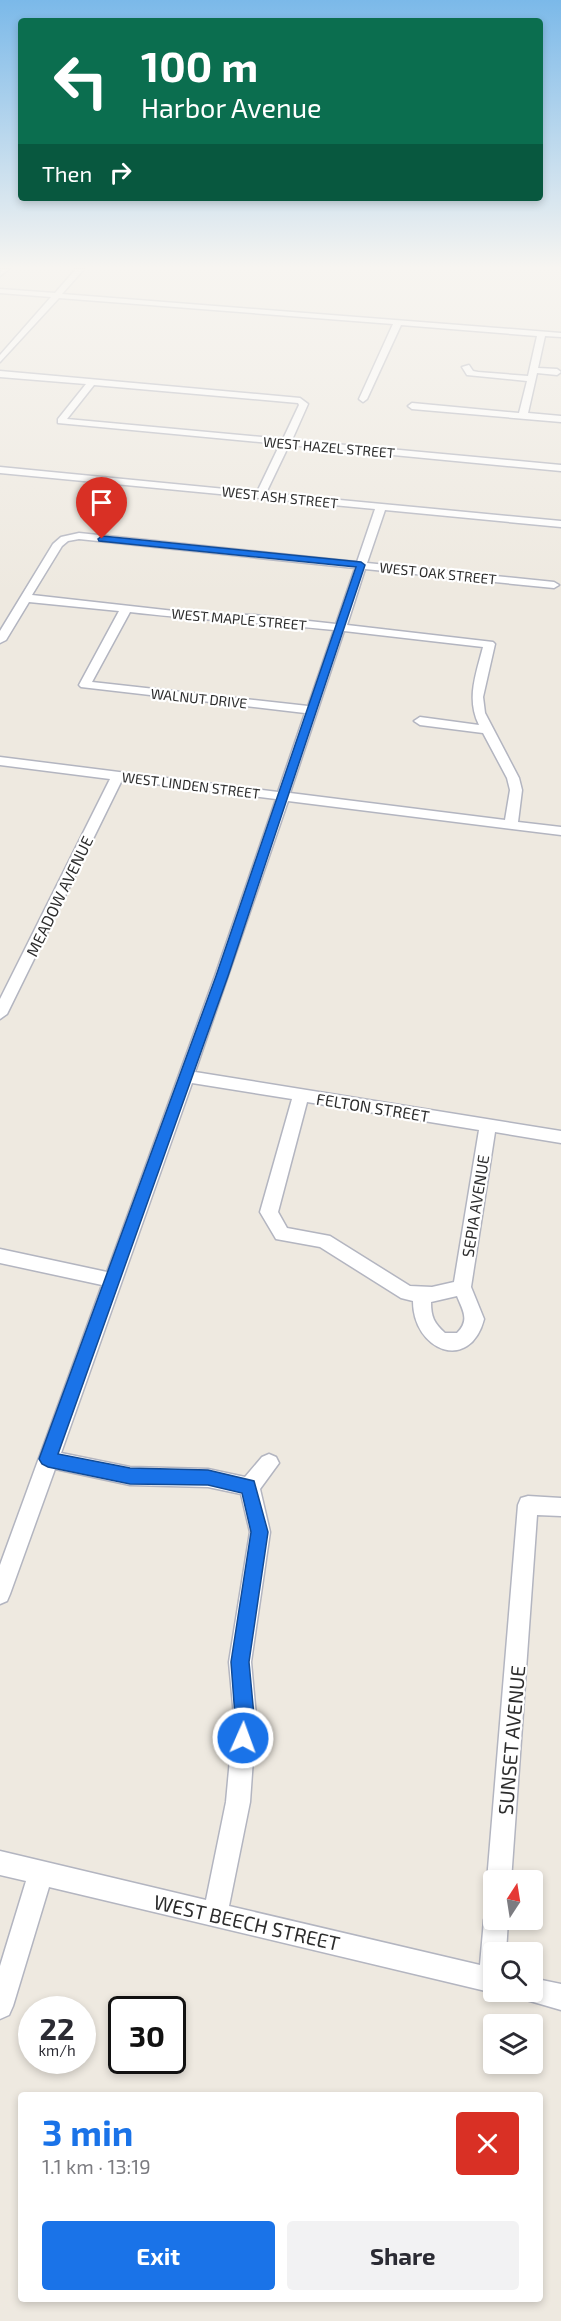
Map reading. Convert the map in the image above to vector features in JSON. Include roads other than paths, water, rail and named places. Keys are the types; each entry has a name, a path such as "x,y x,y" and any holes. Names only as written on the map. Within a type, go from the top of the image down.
{"street":[{"path":"38,377 300,401 304,404 302,410 260,495"},
{"path":"363,399 373,377"},
{"path":"509,377 532,379 523,416"},
{"name":"WEST HAZEL STREET","path":"92,382 61,421 285,444 561,468"},
{"path":"412,406 561,419"},
{"name":"WEST ASH STREET","path":"0,470 561,524"},
{"path":"0,1594 186,1076 381,507"},
{"name":"WEST OAK STREET","path":"26,598 58,544 68,533 554,585"},
{"path":"0,639 26,598"},
{"name":"WEST MAPLE STREET","path":"26,598 201,617 254,618 489,644 477,697 479,713 488,730"},
{"name":"WALNUT DRIVE","path":"126,609 85,685 312,710"},
{"path":"420,721 488,730 513,778 516,789 511,825"},
{"name":"WEST LINDEN STREET","path":"0,761 561,831"},
{"name":"MEADOW AVENUE","path":"0,1014 118,776"},
{"name":"FELTON STREET","path":"186,1076 561,1137"},
{"path":"300,1095 268,1212 282,1234 324,1241 407,1293 422,1294 432,1295 462,1287 475,1319 472,1330 462,1340 451,1342 440,1340 430,1331 422,1316 422,1294"},
{"name":"SEPIA AVENUE","path":"462,1287 488,1125"},
{"path":"0,1256 112,1280"},
{"path":"48,1459 130,1476 208,1478 249,1486"},
{"path":"249,1486 269,1463"},
{"path":"215,1914 238,1802 245,1716 240,1662 260,1532 249,1486"},
{"name":"SUNSET AVENUE","path":"500,1870 528,1505 561,1507"},
{"name":"WEST BEECH STREET","path":"0,1863 483,1979"},
{"path":"0,2006 41,1872"},
{"path":"543,1993 561,1997"}]}
